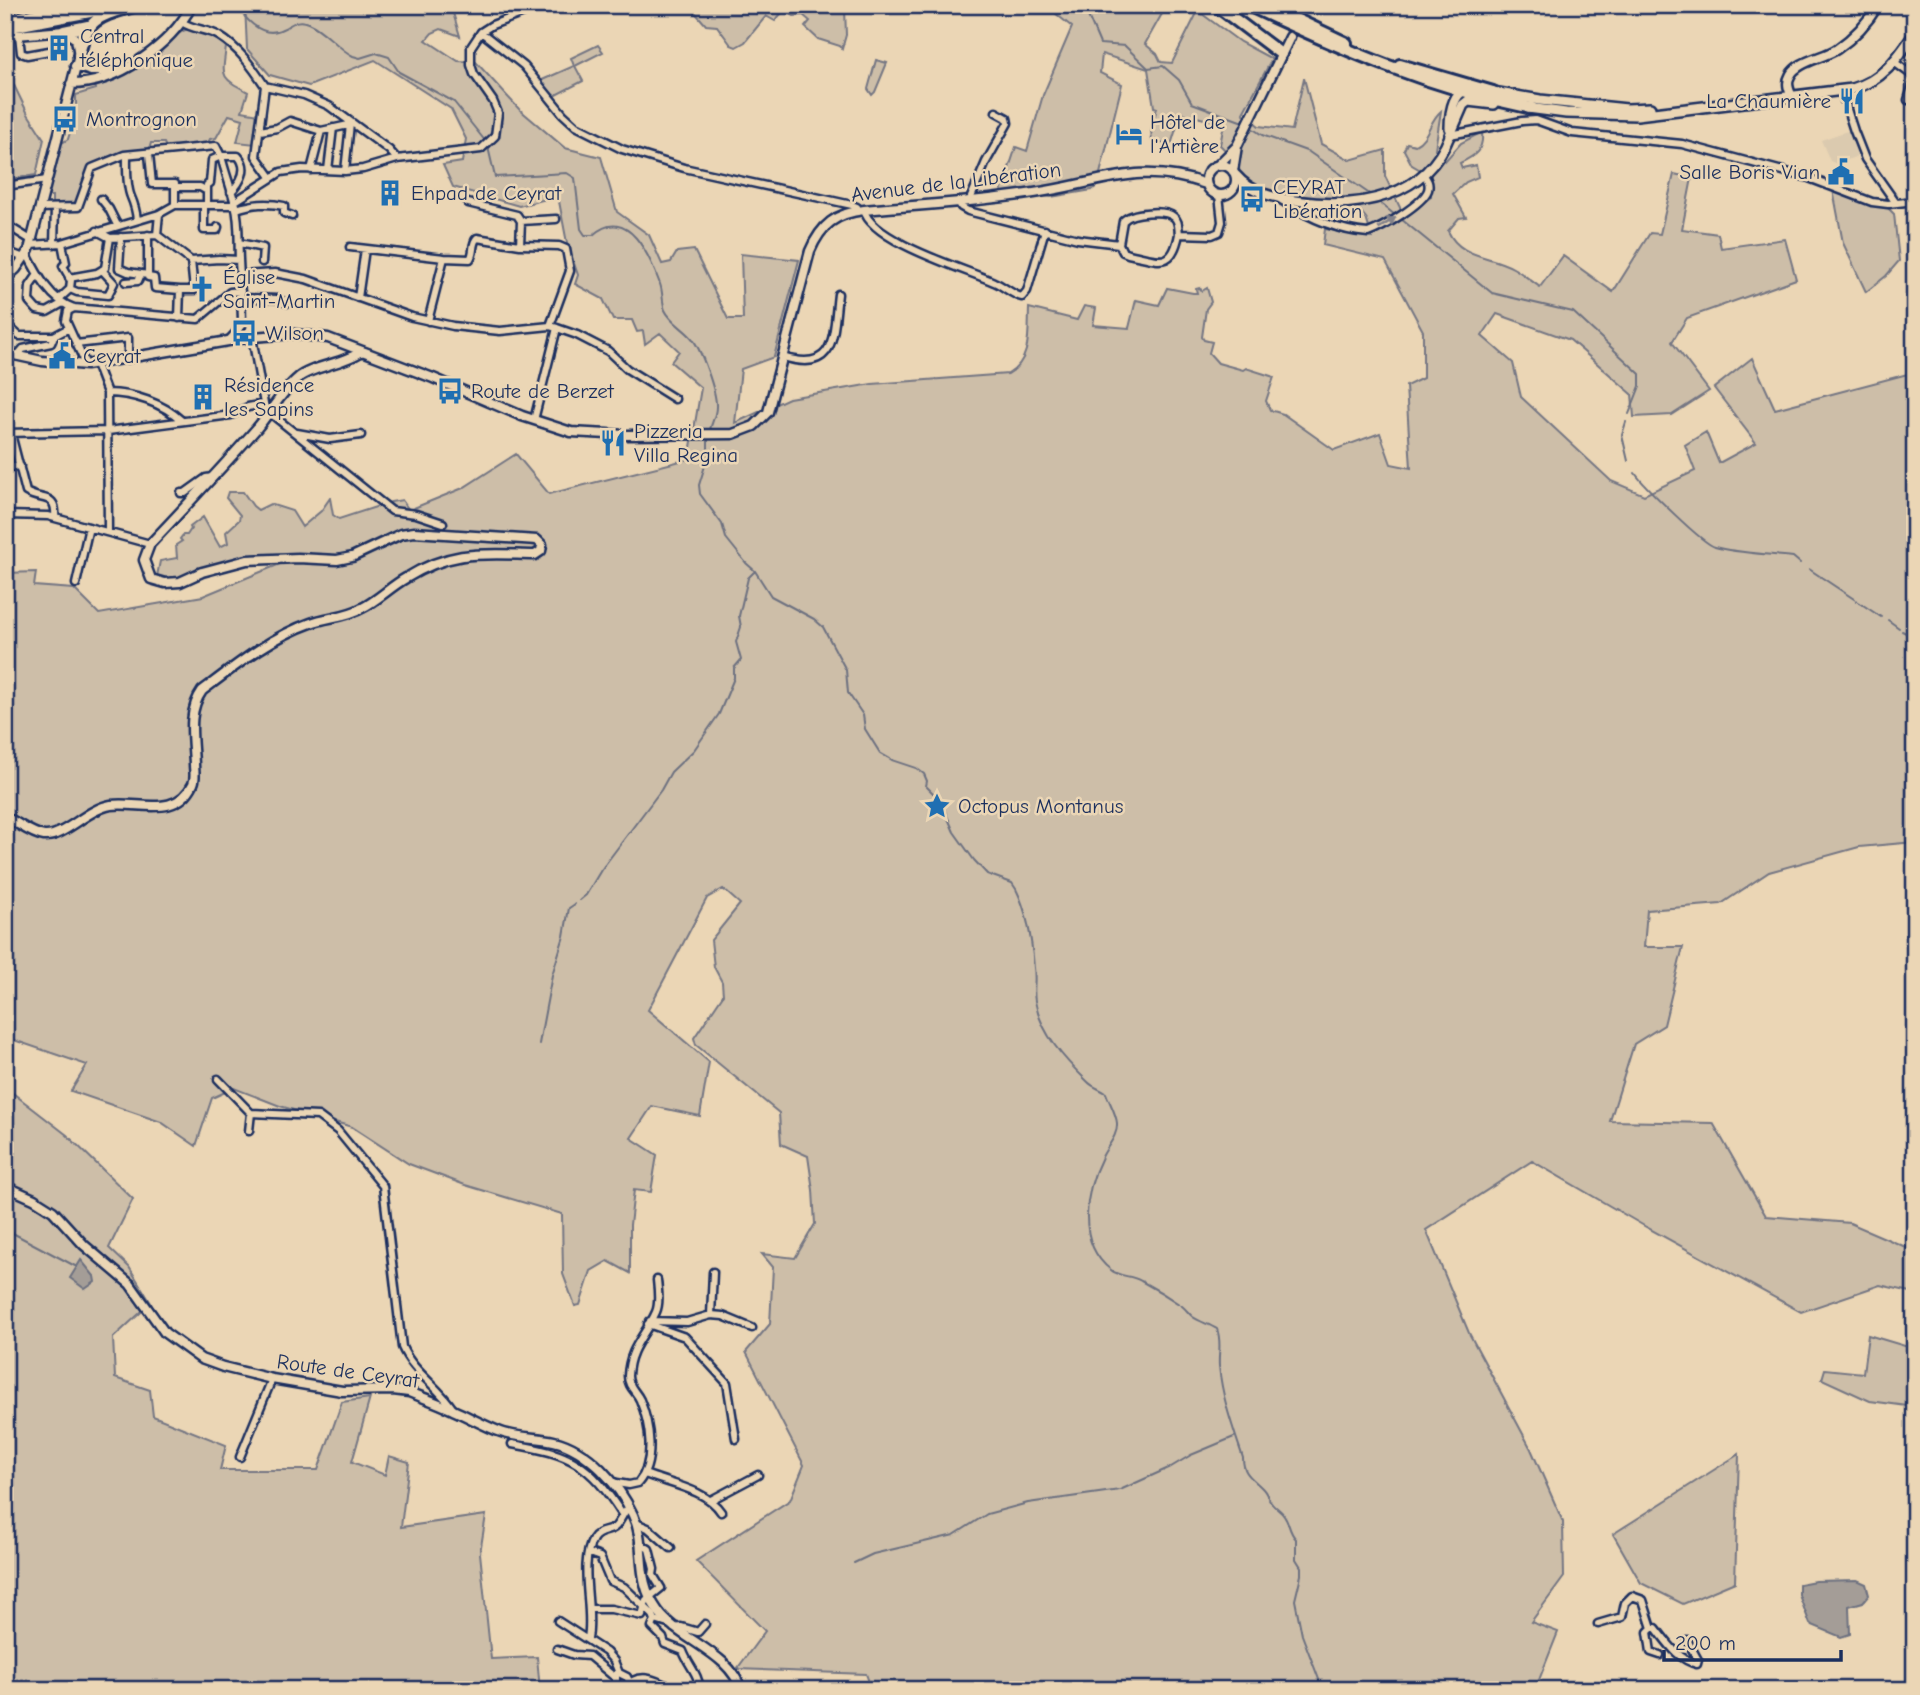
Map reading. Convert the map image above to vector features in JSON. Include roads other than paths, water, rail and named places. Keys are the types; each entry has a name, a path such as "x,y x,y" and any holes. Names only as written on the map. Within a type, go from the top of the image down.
{"highway":[{"path":"5,20 83,5"},
{"path":"5,28 117,5"},
{"path":"64,31 88,26 104,15 136,5"},
{"path":"1216,5 1281,54"},
{"path":"1248,5 1370,61 1460,91 1532,108"},
{"path":"1266,5 1372,54 1493,92"},
{"path":"77,61 88,26"}],"main road":[{"path":"1450,135 1463,105 1468,101 1566,113 1637,115 1841,91 1870,83 1894,62 1915,33"},
{"path":"1450,135 1452,108 1460,91 1465,89 1627,109 1690,108"}],"street":[{"path":"235,205 281,172 363,169 397,159 481,149 489,143 498,129 498,113 474,74 471,47 481,32 502,20 545,5"},
{"path":"1792,97 1788,85 1790,74 1838,48 1865,23 1878,5"},
{"path":"71,84 99,78 127,67 153,52 182,22 191,6"},
{"path":"182,22 218,35 241,55 265,86 304,95 329,106 389,150 397,159"},
{"path":"5,37 64,31 76,39 77,61 28,249 5,279"},
{"path":"481,32 524,66 562,114 576,126 608,142 684,168 852,205 861,210 887,237 999,284 1022,298 1027,291 1045,230"},
{"path":"19,35 21,53 27,55 49,51"},
{"path":"1230,192 1235,186 1237,146 1290,37"},
{"path":"77,61 91,71 127,67"},
{"path":"1894,62 1912,75 1913,85 1908,100"},
{"path":"265,86 256,156 271,177"},
{"path":"1841,91 1866,159 1896,203"},
{"path":"968,211 986,162 1008,124 1007,118 996,112"},
{"path":"1237,146 1208,172 1206,184 1209,190 1219,195 1242,191 1326,205 1390,195 1423,174 1440,156 1450,135 1536,120 1572,133 1682,144 1809,178 1872,202 1915,201"},
{"path":"260,131 277,128 290,121 321,131 352,124"},
{"path":"345,171 352,124"},
{"path":"328,170 333,128"},
{"path":"310,170 321,131"},
{"path":"39,208 78,207 92,168 127,155 216,146 235,205 241,275 242,326 231,334 228,341"},
{"path":"149,154 152,184 200,187 206,191"},
{"path":"127,155 129,186 131,197 135,201 137,220"},
{"path":"218,227 217,230 204,230 206,191 210,183 212,160 221,156 238,156 243,162 240,184 231,192"},
{"path":"1218,165 1229,167 1246,186 1265,195"},
{"name":"Avenue de la Libération","path":"5,353 51,362 86,365 252,337 293,334 328,338 342,343 560,430 583,434 733,434 754,426 768,412 810,251 816,236 839,215 861,210 1037,193 1136,173 1156,172 1184,176 1206,184"},
{"name":"Avenue de la Libération","path":"1184,176 1208,172"},
{"path":"1280,199 1296,210 1336,226 1368,233 1402,214 1424,196 1428,189 1428,180 1423,174"},
{"path":"5,187 47,180"},
{"path":"175,187 175,205"},
{"path":"1179,233 1212,235 1219,232 1222,215 1219,195"},
{"path":"101,199 117,225"},
{"path":"958,201 961,207 968,211 1078,239 1119,244"},
{"path":"468,203 517,215 521,221 520,246"},
{"path":"5,254 58,243 159,214 175,205 278,204 284,205 284,213 292,216"},
{"path":"37,276 30,286 29,301 37,310 47,312 61,301 70,289 64,267 66,263 58,243 55,208"},
{"path":"157,235 159,214"},
{"path":"1132,214 1169,214 1178,223 1179,233 1174,253 1165,260 1128,254 1123,252 1119,244 1123,220 1132,214"},
{"path":"521,221 556,219"},
{"path":"7,225 28,249 37,276 61,301 74,308 198,319 230,292 287,303"},
{"path":"97,231 110,238 157,235 191,261 239,260"},
{"path":"126,282 138,281 145,274 148,235"},
{"path":"121,237 119,268 154,278 155,288 194,290 191,261"},
{"path":"69,278 97,273 105,268 110,238"},
{"path":"350,247 470,259 477,238 520,246 559,246 566,249 570,271 553,327 534,420"},
{"path":"239,243 263,248 262,262"},
{"path":"358,298 365,249"},
{"path":"428,321 444,258"},
{"path":"70,289 108,295 114,283 102,270"},
{"path":"241,275 275,273 306,279 428,321 453,326 500,331 553,327 577,335 608,351 627,369 675,399"},
{"path":"179,318 180,290"},
{"path":"783,357 797,362 815,362 827,353 838,294"},
{"path":"96,310 98,295"},
{"path":"74,308 68,311 68,325 86,365"},
{"path":"5,323 19,336 54,336"},
{"path":"17,356 23,349 51,343 54,336 68,325"},
{"path":"252,337 264,404 269,414 392,511 415,514 443,523"},
{"path":"76,344 128,338 128,359"},
{"path":"340,362 342,343"},
{"path":"5,817 42,836 54,835 79,818 112,805 157,807 175,803 188,793 195,780 192,717 197,699 202,691 264,646 310,623 359,610 420,569 446,559 475,553 535,555 541,551 542,545 537,540 414,532 401,534 352,557 337,560 298,558 247,561 202,572 180,582 165,583 151,579 144,560 150,544 213,477 298,378 362,351"},
{"path":"96,364 107,393 108,532"},
{"path":"107,393 126,393 161,406 182,421"},
{"path":"55,518 55,506 51,500 26,492 8,434 108,431 231,415 248,407 264,404"},
{"path":"295,433 330,439 361,435"},
{"path":"5,468 20,466"},
{"path":"181,493 206,478 213,477"},
{"path":"5,515 55,518 150,544"},
{"path":"76,584 89,527"},
{"path":"218,1079 251,1113 318,1116 338,1131 383,1186 402,1347 418,1372 445,1397 453,1409"},
{"path":"249,1131 251,1113"},
{"name":"Route de Ceyrat","path":"5,1186 34,1199 52,1211 84,1245 130,1284 165,1333 201,1359 272,1379 342,1391 409,1392 503,1433 568,1446 602,1471 611,1482 625,1511 636,1522 640,1566 649,1596 671,1626 694,1640 730,1670 739,1682 741,1690"},
{"path":"711,1315 713,1272"},
{"path":"611,1482 629,1485 638,1483 645,1474 649,1445 646,1422 640,1400 629,1385 628,1378 634,1350 656,1311 657,1280"},
{"path":"649,1323 687,1322 711,1315 731,1318 752,1328"},
{"path":"649,1323 685,1337 727,1383 736,1438"},
{"path":"240,1457 272,1379"},
{"path":"512,1444 553,1452 577,1463 599,1481 625,1511 616,1526 596,1535 589,1553 588,1638"},
{"path":"645,1474 711,1500 721,1512"},
{"path":"711,1500 758,1475"},
{"path":"636,1522 648,1528 671,1548"},
{"path":"589,1609 611,1609 642,1616 649,1596 661,1588 653,1574 649,1549 639,1543"},
{"path":"589,1553 600,1557 610,1581 624,1587 655,1620 698,1632 705,1624"},
{"path":"1598,1624 1622,1617 1625,1603 1632,1596 1643,1600 1651,1628 1648,1632 1651,1652 1660,1655"},
{"path":"558,1620 588,1638 592,1645 611,1657 618,1674 616,1688 613,1690"},
{"path":"655,1620 652,1627 665,1644 683,1651 699,1680 700,1690"},
{"path":"1651,1628 1656,1628 1671,1649 1691,1663 1697,1664 1698,1660 1687,1640"},
{"path":"557,1649 574,1655 589,1656 607,1672 627,1677 627,1686 642,1678 649,1678 672,1690"}],"waterway":[{"path":"237,5 248,20 265,31 281,30 295,22 303,21 320,30 353,56 360,58 376,53 389,57 399,72 454,102 486,142"},
{"path":"240,6 265,5"},
{"path":"1093,5 1095,9 1088,16 1100,44 1125,46 1148,68 1163,66 1179,80 1192,103 1243,122"},
{"path":"1252,128 1262,135 1309,152 1371,195"},
{"path":"488,147 495,177 567,173 575,178 581,229 585,235 593,235 606,227 617,226 627,230 644,248 661,287 665,310 695,343 708,371 716,407 709,433"},
{"path":"1380,203 1395,215"},
{"path":"1401,219 1492,293 1573,312 1640,374 1640,386 1629,414"},
{"path":"1626,422 1622,435 1628,461"},
{"path":"708,438 708,456 699,485 700,494 722,524 726,538 755,571 771,596 814,619 823,627 846,670 848,693 863,715 865,729 880,753 924,774 926,786 940,800 954,832 974,860 987,874 1012,883 1016,889 1029,927 1035,972 1035,1001 1042,1024 1070,1064 1090,1084 1106,1093 1116,1119 1116,1132 1091,1185 1087,1216 1092,1246 1100,1259 1114,1272 1137,1279 1182,1306 1196,1319 1217,1329 1223,1390 1245,1468 1249,1476 1283,1513 1296,1539 1296,1559 1301,1567 1301,1575 1295,1600 1302,1635 1323,1690"},
{"path":"1635,473 1674,513 1715,547 1793,557 1800,563"},
{"path":"1809,569 1881,617"},
{"path":"580,900 661,790 671,772 694,750 719,714 734,678 734,668 741,660 736,642 741,627 739,616 748,578 755,571"},
{"path":"1888,620 1899,628"},
{"path":"1902,631 1910,635"},
{"path":"539,1044 552,975 569,908 575,904"},
{"path":"5,1229 77,1267"},
{"path":"854,1563 873,1554 954,1535 987,1514 1028,1503 1120,1490 1234,1437"}],"tunnel":[{"path":"1295,25 1304,5"}],"place":[{"name":"Central téléphonique","path":"59,48"},
{"name":"La Chaumière","path":"1852,101"},
{"name":"Montrognon","path":"65,119"},
{"name":"Hôtel de l'Artière","path":"1129,134"},
{"name":"Salle Boris Vian","path":"1841,172"},
{"name":"Ehpad de Ceyrat","path":"390,193"},
{"name":"CEYRAT Libération","path":"1252,199"},
{"name":"Église Saint-Martin","path":"202,289"},
{"name":"Wilson","path":"244,333"},
{"name":"Ceyrat","path":"62,356"},
{"name":"Route de Berzet","path":"450,391"},
{"name":"Résidence les Sapins","path":"203,397"},
{"name":"Pizzeria Villa Regina","path":"613,443"},
{"name":"Octopus Montanus","path":"937,806"}]}
